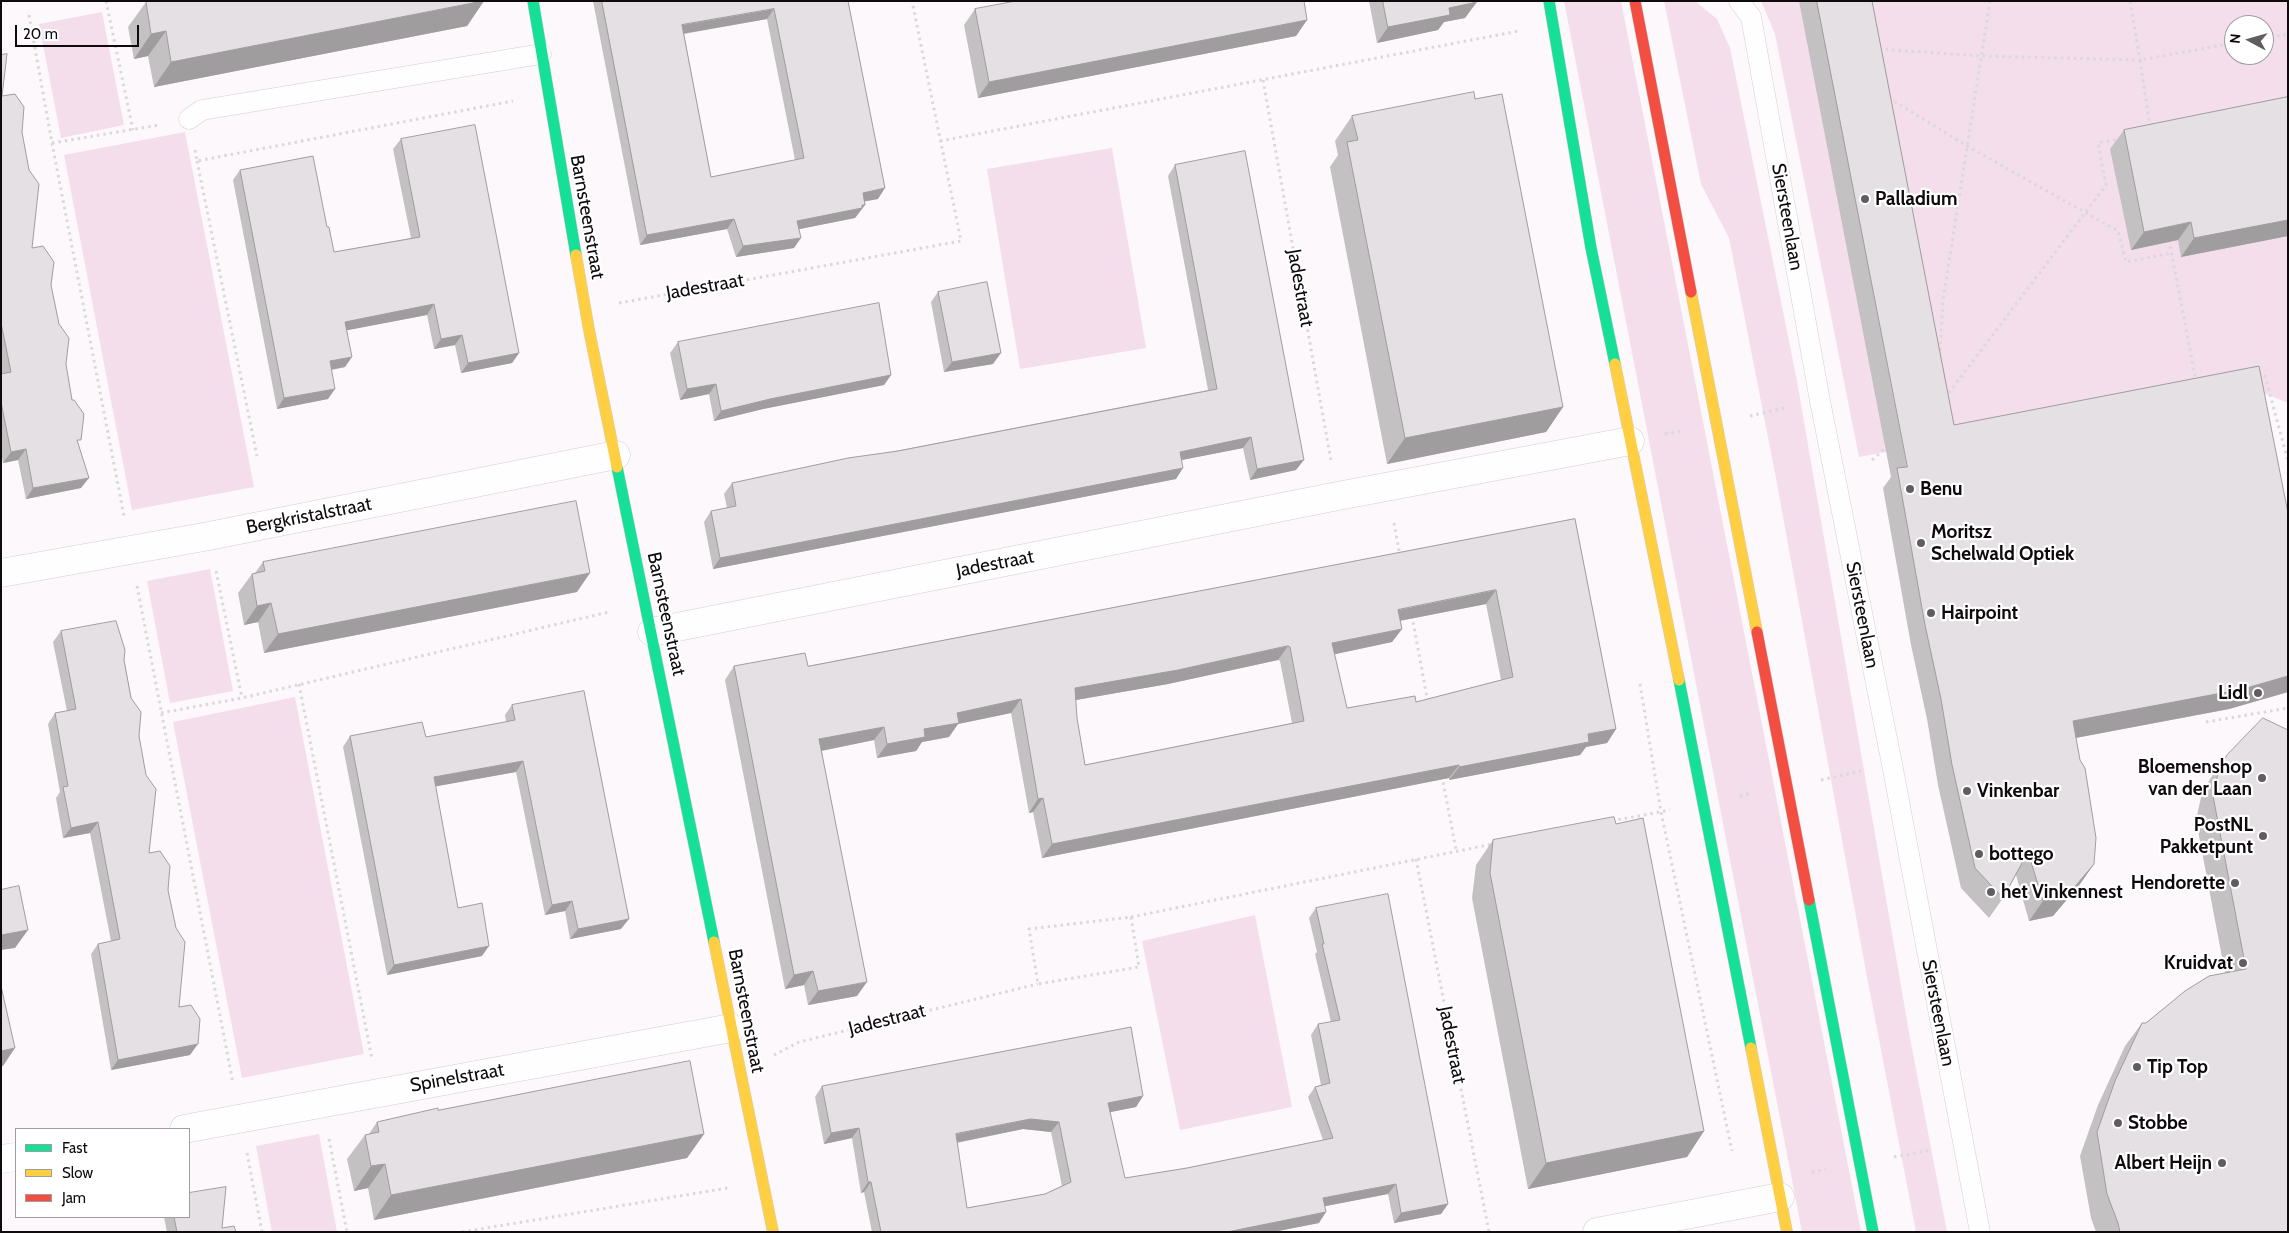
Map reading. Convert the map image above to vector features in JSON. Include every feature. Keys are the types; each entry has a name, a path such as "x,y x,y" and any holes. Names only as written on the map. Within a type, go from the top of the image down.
{"main road":[{"name":"Barnsteenstraat","path":"533,1 585,309 773,1232"},
{"path":"1548,1 1591,248 1704,804 1787,1232"},
{"path":"1634,1 1873,1232"}],"street":[{"name":"Jadestraat","path":"652,632 1338,496 1630,441"},
{"name":"Bergkristalstraat","path":"1,573 209,536 616,455"},
{"name":"Spinelstraat","path":"190,1128 731,1028"},
{"path":"1,1159 15,1157"},
{"path":"1597,1232 1780,1197"}],"lane":[{"name":"Siersteenlaan","path":"1739,1 1751,17 1820,401 1892,764 1980,1232"},
{"path":"189,119 202,110 541,54"}],"path":[{"path":"106,1 133,130"},
{"name":"Jadestraat","path":"585,309 961,241 912,1"},
{"path":"1939,366 1943,300 1990,1"},
{"path":"2130,1 2151,133"},
{"path":"29,15 161,713 262,1232"},
{"path":"940,141 1553,25"},
{"path":"2274,36 2288,34"},
{"path":"1876,49 1981,56 2140,60 2224,45"},
{"name":"Jadestraat","path":"1263,80 1338,496"},
{"path":"1885,96 1967,146 2084,213 2118,230 2126,262 2172,253"},
{"path":"1943,400 2106,185 2098,144 2124,138"},
{"path":"197,162 257,456"},
{"path":"2168,235 2197,387"},
{"path":"2255,378 2265,376 2288,461"},
{"path":"1872,460 1891,444"},
{"path":"1387,488 1400,556"},
{"path":"209,536 242,698"},
{"path":"161,713 242,698 646,604"},
{"path":"1411,615 1428,703"},
{"path":"299,684 379,1092"},
{"path":"2206,722 2288,708"},
{"path":"1441,772 1456,850"},
{"path":"1603,823 1704,804"},
{"path":"1038,984 1029,929 1131,916 1495,843"},
{"name":"Jadestraat","path":"1416,859 1489,1232"},
{"name":"Jadestraat","path":"738,1064 771,1056 799,1042 1038,984 1140,967 1131,916"},
{"path":"321,1104 348,1232"},
{"path":"462,1232 764,1182"}],"shaded area":[{"path":"1564,1 1621,1 1861,1232 1802,1232"},
{"path":"1664,1 1695,1 1717,19 1730,48 1797,381 1910,1038 1947,1232 1916,1232 1867,977 1775,473 1729,238 1701,184"},
{"path":"1761,1 2288,1 2288,403 2244,385 1859,457 1775,34"},
{"path":"102,12 124,125 61,138 39,24"},
{"path":"185,132 254,487 132,510 64,155"},
{"path":"1112,148 1146,348 1020,369 987,169"},
{"path":"210,569 233,691 170,703 147,581"},
{"path":"295,697 364,1054 242,1078 173,722"},
{"path":"1255,915 1292,1107 1180,1130 1142,941"},
{"path":"319,1134 337,1232 272,1232 256,1146"}],"building":[{"path":"483,1 171,62 166,31 151,34 146,2"},
{"path":"602,1 848,1 885,188 863,193 865,205 862,205 862,208 797,221 801,238 743,246 734,219 647,235","holes":["774,9 804,158 711,177 682,25"]},
{"path":"1016,1 1304,1 1307,20 989,82 975,9"},
{"path":"1383,1 1477,2 1449,8 1450,15 1388,27"},
{"path":"1817,1 1872,1 1954,425 2259,366 2288,513 2288,676 2243,689 2073,721 2080,760 2085,768 2096,838 2094,864 2067,896 2043,901 2028,852 2003,898 1975,868 1952,765 1941,699 1925,625 1897,468 1907,467"},
{"path":"7,54 2,96 15,94 24,107 22,132 29,170 39,184 32,248 43,246 54,262 51,285 59,324 69,338 66,364 72,400 74,400 84,414 81,440 77,440 89,478 33,488 26,449 11,452 1,402 1,374 11,372 1,323 1,55"},
{"path":"1474,92 1475,99 1502,94 1563,407 1405,438 1347,142 1358,140 1352,116"},
{"path":"2288,97 2288,220 2194,238 2191,222 2144,232 2124,130"},
{"path":"475,125 519,353 468,363 462,335 441,339 434,304 345,322 352,357 330,361 335,389 284,398 240,170 313,156 334,252 420,237 401,139"},
{"path":"1245,151 1304,460 1257,469 1251,437 1180,452 1183,468 720,558 711,511 736,506 732,483 848,458 898,451 1217,389 1175,165"},
{"path":"987,282 1001,353 952,362 938,292"},
{"path":"879,303 891,375 770,399 721,411 716,384 687,389 678,342"},
{"path":"576,501 590,573 278,634 271,603 257,606 252,574 265,571 263,562"},
{"path":"1575,519 1616,729 1588,734 1589,742 1459,767 1459,765 1052,844 1043,798 1038,799 1021,699 957,713 959,723 924,729 925,737 887,744 884,727 819,739 867,982 818,991 813,971 794,975 734,666 805,653 808,666","holes":["1496,590 1513,677 1416,702 1415,696 1347,708 1332,643 1402,629 1398,610","1290,647 1304,721 1085,765 1077,718 1075,688 1178,670"]},
{"path":"116,621 125,650 124,660 131,698 141,712 139,736 146,775 156,789 149,853 160,851 170,866 168,890 176,928 185,942 179,1007 191,1005 200,1019 198,1044 118,1060 98,944 120,939 98,822 71,828 63,787 68,786 55,713 76,709 61,631"},
{"path":"584,691 629,919 578,929 572,901 552,905 523,761 434,777 458,908 482,903 489,946 394,965 350,736 422,722 426,737 515,720 512,705"},
{"path":"2263,718 2288,730 2288,1232 2120,1232 2107,1194 2097,1132 2115,1081 2142,1023 2146,1023 2185,991 2209,976 2246,969 2213,796 2219,769 2227,755"},
{"path":"1614,817 1616,824 1643,818 1704,1131 1546,1163 1490,873 1493,840"},
{"path":"19,886 28,930 1,935 1,890"},
{"path":"1388,894 1448,1204 1401,1213 1396,1184 1323,1198 1326,1212 1227,1232 881,1232 871,1182 868,1182 859,1128 831,1133 822,1086 1131,1027 1143,1096 1108,1103 1125,1178 1187,1168 1333,1138 1315,1087 1330,1083 1318,1024 1340,1020 1322,944 1324,944 1316,908","holes":["1031,1119 1059,1122 1071,1182 1045,1194 967,1208 956,1134"]},
{"path":"1,986 15,1048 1,1051"},
{"path":"690,1061 704,1134 391,1195 385,1164 371,1166 365,1135 379,1132 377,1122 438,1108 438,1110"},
{"path":"226,1187 222,1228 234,1226 236,1232 177,1232 174,1218 190,1218 190,1193"}],"traffic: fast":[{"path":"533,1 576,255"},
{"path":"1549,1 1591,248 1615,364"},
{"path":"617,467 714,942"},
{"path":"1679,680 1751,1048"},
{"path":"1809,900 1873,1232"}],"traffic: slow":[{"path":"576,255 617,467"},
{"path":"1691,292 1757,632"},
{"path":"1615,364 1679,680"},
{"path":"714,942 773,1232"},
{"path":"1751,1048 1787,1232"}],"traffic: jam":[{"path":"1635,1 1691,292"},
{"path":"1757,632 1809,900"}],"place":[{"name":"Palladium","path":"1865,199"},
{"name":"Benu","path":"1910,489"},
{"name":"Moritsz Schelwald Optiek","path":"1921,543"},
{"name":"Hairpoint","path":"1931,613"},
{"name":"Lidl","path":"2258,693"},
{"name":"Bloemenshop van der Laan","path":"2262,778"},
{"name":"Vinkenbar","path":"1967,791"},
{"name":"PostNL Pakketpunt","path":"2263,836"},
{"name":"bottego","path":"1979,854"},
{"name":"Hendorette","path":"2235,883"},
{"name":"het Vinkennest","path":"1991,892"},
{"name":"Kruidvat","path":"2243,963"},
{"name":"Tip Top","path":"2137,1067"},
{"name":"Stobbe","path":"2118,1123"},
{"name":"Albert Heijn","path":"2222,1163"}]}
